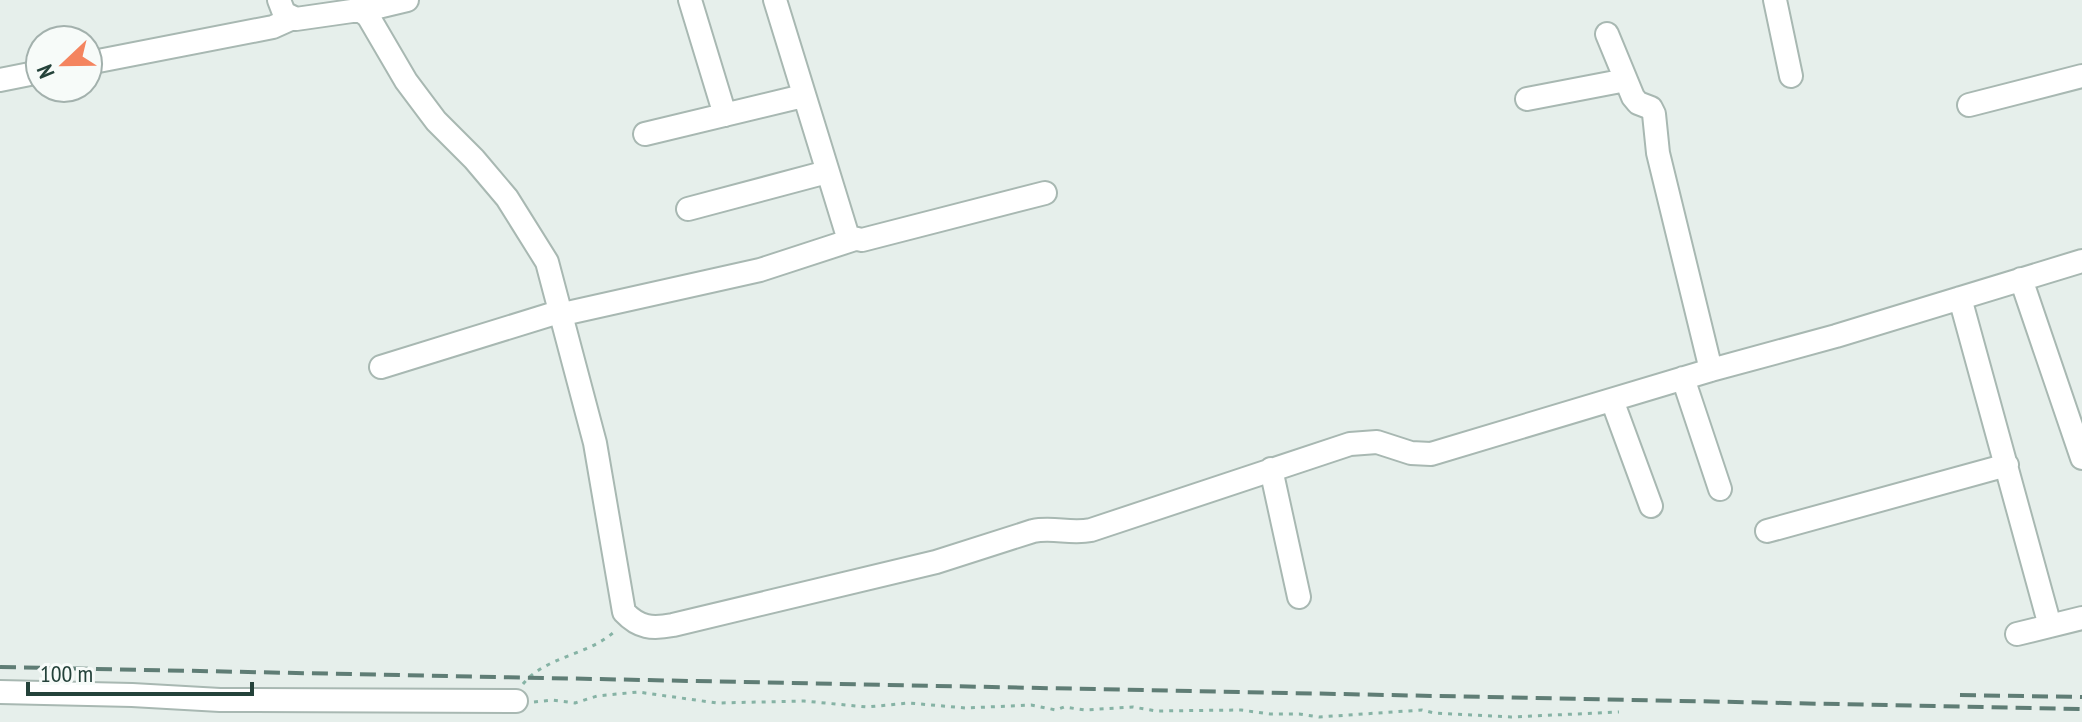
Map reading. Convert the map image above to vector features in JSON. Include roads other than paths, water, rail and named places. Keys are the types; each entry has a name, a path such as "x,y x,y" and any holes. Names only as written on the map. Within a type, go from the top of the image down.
{"street":[{"path":"104,60 273,27 286,9 308,19 407,0"},
{"path":"690,0 725,115"},
{"path":"775,0 845,233 852,240"},
{"path":"1775,0 1791,76"},
{"path":"361,11 377,28 406,81 436,121 507,198 547,262 595,443 624,612 639,626 648,628 681,624 936,562 1033,531 1091,530 1331,449 1377,442 1411,453 1431,454 2082,261"},
{"path":"1607,34 1635,101 1651,108 1654,114 1658,153 1711,370"},
{"path":"0,80 24,75"},
{"path":"1969,105 2082,76"},
{"path":"1527,99 1626,80"},
{"path":"645,134 803,96"},
{"path":"688,209 827,172"},
{"path":"381,367 562,313 760,270 852,240 1045,193"},
{"path":"2021,279 2082,458"},
{"path":"1960,298 2050,626"},
{"path":"1683,378 1720,489"},
{"path":"1612,400 1651,506"},
{"path":"1767,531 2007,465"},
{"path":"1271,469 1299,597"},
{"path":"2017,634 2082,618"},
{"path":"0,692 220,700 516,701"}],"railway":[{"path":"0,667 2082,709"},
{"path":"1960,695 2082,697"}]}
